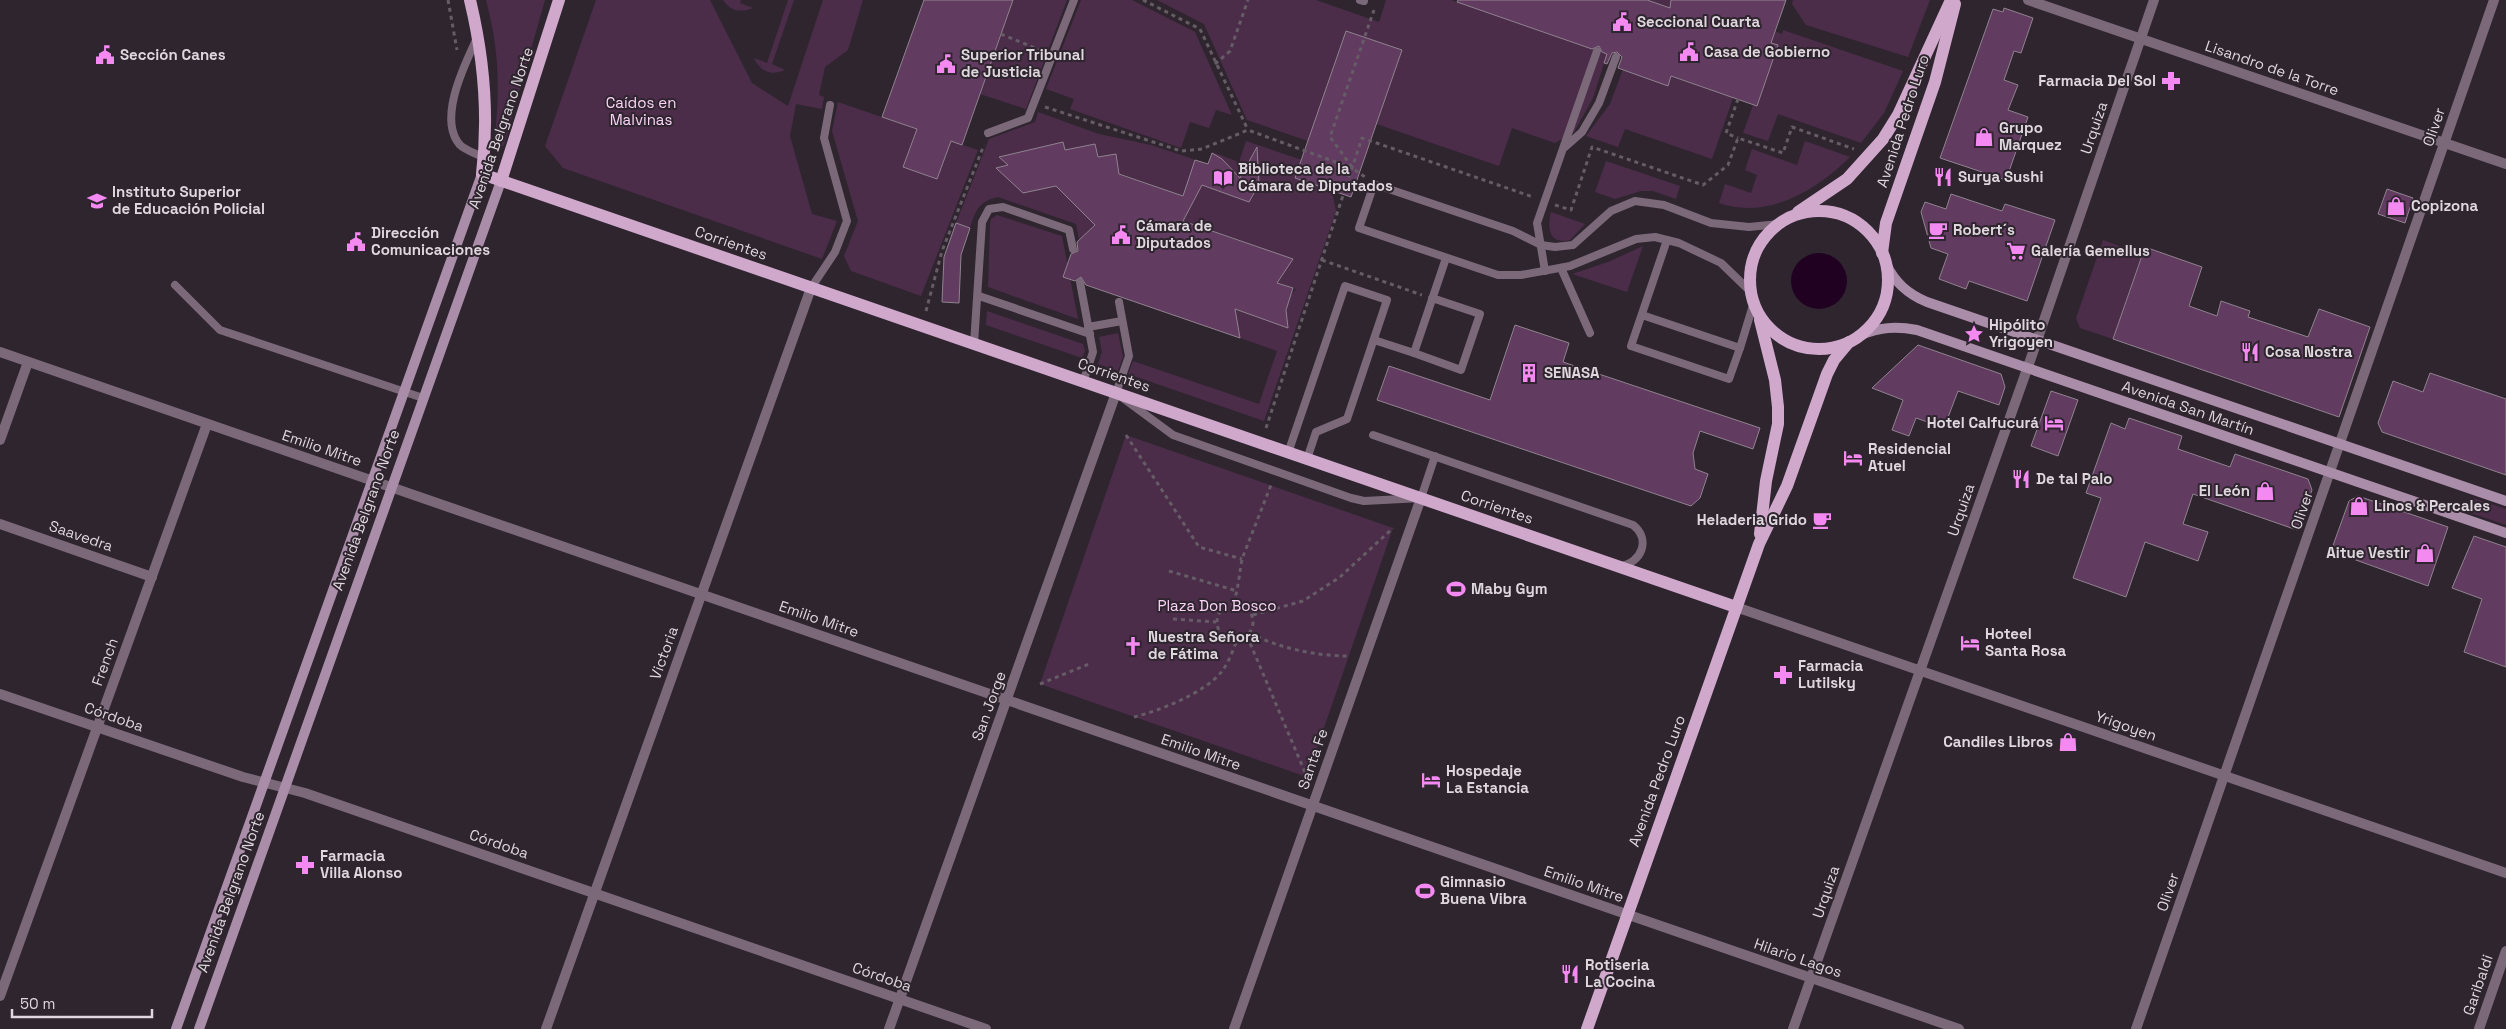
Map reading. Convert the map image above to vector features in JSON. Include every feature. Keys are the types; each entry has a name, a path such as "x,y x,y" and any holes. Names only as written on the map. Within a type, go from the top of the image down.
{"main road":[{"name":"Avenida Belgrano Norte","path":"176,1029 482,174 486,106 478,37 470,0"},
{"name":"Avenida Belgrano Norte","path":"199,1029 501,181 559,0"},
{"name":"Avenida Pedro Luro","path":"1784,221 1847,179 1883,139 1898,115 1950,0"},
{"name":"Avenida Pedro Luro","path":"1884,258 1886,223 1935,82 1956,0"},
{"name":"Corrientes","path":"482,174 1736,607"},
{"path":"1810,212 1832,213 1852,220 1870,234 1884,258 1887,287 1881,310 1876,319 1854,339 1827,348 1803,347 1792,344 1773,331 1754,302 1753,259 1763,239 1784,221 1810,212"},
{"name":"Avenida San Martín","path":"1884,258 1898,283 1919,299 2506,501"},
{"name":"Avenida Pedro Luro","path":"1754,302 1774,375 1778,408 1776,434 1766,481 1758,544"},
{"name":"Avenida San Martín","path":"1854,339 1883,328 1908,328 2506,533"},
{"name":"Avenida Pedro Luro","path":"1587,1029 1758,544 1787,486 1827,374 1834,360 1854,339"}],"street":[{"name":"Lisandro de la Torre","path":"2028,0 2506,164"},
{"name":"Urquiza","path":"1793,1029 2037,340 2154,0"},
{"name":"Oliver","path":"2136,1029 2494,0"},
{"name":"Victoria","path":"546,1029 811,288"},
{"name":"Emilio Mitre","path":"0,352 1627,915"},
{"path":"0,440 28,362"},
{"name":"San Jorge","path":"889,1029 1116,393"},
{"name":"French","path":"0,996 207,424"},
{"name":"Santa Fe","path":"1234,1029 1421,498"},
{"name":"Saavedra","path":"0,524 152,577"},
{"name":"Yrigoyen","path":"1736,607 2506,873"},
{"name":"Córdoba","path":"0,694 264,783 285,788 986,1029"},
{"name":"Hilario Lagos","path":"1627,915 1959,1029"},
{"name":"Garibaldi","path":"2479,1029 2506,951"}],"lane":[{"path":"988,133 1028,118 1074,0"},
{"path":"478,37 462,73 452,109 451,126 460,145 484,158"},
{"path":"1545,271 1537,223 1597,51"},
{"path":"1563,148 1582,132 1599,103 1616,57"},
{"path":"811,288 835,252 848,221 824,138 830,105"},
{"path":"1667,240 1631,346 1729,380 1754,302 1720,263 1679,243 1667,240 1655,237 1636,239 1561,268 1498,275 1359,228 1374,184 1513,231 1541,245 1555,247 1573,245 1611,211 1635,202 1664,205 1711,223 1749,227 1784,221"},
{"path":"974,344 979,296 982,222 989,209 1002,207 1069,230 1073,249"},
{"path":"1414,354 1446,258"},
{"path":"1561,268 1590,333"},
{"path":"1080,282 1093,352 1083,382"},
{"path":"175,285 220,330 423,398"},
{"path":"1288,453 1345,286 1387,300 1347,419 1316,432 1307,459"},
{"path":"979,296 1089,331 1122,321"},
{"path":"1374,340 1461,370 1480,314 1432,298"},
{"path":"1119,302 1129,356 1116,393 1173,436 1364,501 1421,498 1435,456"},
{"path":"1642,315 1740,348"},
{"path":"1373,435 1633,525 1642,534 1642,551 1630,563 1615,565"}],"path":[{"path":"448,0 462,73"},
{"path":"1143,0 1200,29 1248,130"},
{"path":"1215,64 1230,51 1248,0"},
{"path":"1352,168 1330,137 1375,8"},
{"path":"1001,34 1052,56"},
{"path":"1738,100 1726,134 1783,153 1792,128 1856,150 1856,158"},
{"path":"1031,109 1041,106 1100,127 1111,128 1181,151 1202,149 1248,130 1352,168 1374,184"},
{"path":"922,326 942,251 988,133"},
{"path":"1261,443 1362,138 1571,210 1592,147 1703,185 1728,165 1738,138"},
{"path":"1322,260 1432,298"},
{"path":"1126,435 1198,547 1242,559"},
{"path":"1238,640 1222,636 1216,622 1221,608 1233,602 1237,591 1242,559 1272,485"},
{"path":"1253,615 1304,601 1340,577 1394,528"},
{"path":"1169,571 1237,591"},
{"path":"1134,717 1154,712 1204,687 1222,672 1238,640 1248,634 1254,625 1253,615 1245,606 1233,602"},
{"path":"1173,620 1216,622"},
{"path":"1248,634 1263,640 1328,656 1349,656"},
{"path":"1248,634 1307,777"},
{"path":"1040,684 1089,664"}],"green space":[{"path":"486,0 545,0 504,145 500,149 494,145 498,72 491,19"},
{"name":"Caídos en Malvinas","path":"596,0 710,0 752,83 788,106 823,0 863,0 848,50 825,67 819,95 824,97 822,109 796,104 790,136 812,214 837,221 822,259 563,168 545,146"},
{"path":"723,0 741,0 740,3 753,8 744,10 732,9"},
{"path":"788,0 794,0 772,64 785,70 776,73 767,72 760,67 754,58 767,63"},
{"path":"1013,0 1067,0 1026,109 980,94"},
{"path":"1081,0 1132,0 1195,32 1232,115 1216,110 1209,128 1190,122 1181,148 1070,109 1074,99 1046,89"},
{"path":"1157,0 1316,0 1379,22 1386,0 1451,0 1607,54 1593,98 1574,132 1555,143 1512,128 1499,166 1321,105 1308,141 1247,120 1204,24"},
{"path":"1647,0 1685,0 1782,34 1783,30 1903,71 1884,113 1861,143 1778,114 1768,141 1743,133 1753,105 1757,106 1778,45"},
{"path":"1793,0 1930,0 1908,57 1806,25 1792,4"},
{"path":"1626,61 1733,98 1712,159 1625,129 1618,147 1586,136 1610,104"},
{"path":"838,102 931,134 930,138 915,133 903,167 937,179 947,152 939,137 978,150 921,296 851,271 844,256 858,221 832,131"},
{"path":"1038,112 1099,134 1151,145 1208,164 1212,152 1239,162 1246,141 1302,160 1295,178 1332,191 1336,211 1264,421 1128,374 1133,361 1259,404 1277,351 1240,338 1238,327 1232,324 1240,301 1251,305 1253,316 1288,327 1288,302 1296,289 1254,274 1262,248 1202,227 1165,244 1181,195 1101,167 1116,154 1098,157 1095,144 1090,145 1092,158 1148,223 1099,246 1079,240 1076,224 998,197 982,204 970,228 956,223 989,139 1035,122"},
{"path":"1805,141 1850,157 1807,191 1773,205 1756,208 1737,207 1719,203 1725,184 1751,193 1757,175 1745,170 1752,149 1797,165"},
{"path":"1606,161 1680,186 1676,199 1653,191 1641,191 1615,199 1595,192"},
{"path":"1551,212 1585,224 1570,240 1558,240 1551,234 1549,224"},
{"path":"997,215 1062,236 1078,319 988,287 990,223 991,219"},
{"path":"2103,240 2142,254 2113,339 2080,328 2076,318"},
{"path":"1643,246 1627,292 1572,274 1608,262"},
{"path":"987,311 1083,344 1085,351 1082,358 986,325"},
{"path":"1118,333 1123,357 1118,371 1098,364 1102,352 1099,337"},
{"name":"Plaza Don Bosco","path":"1126,435 1393,528 1307,777 1040,684"},
{"path":"2473,498 2506,509 2506,525 2468,512"}],"shaded area":[{"path":"1813,253 1825,253 1835,257 1843,265 1847,281 1843,297 1835,305 1825,309 1813,309 1803,305 1795,297 1791,287 1791,275 1795,265 1803,257"}],"building":[{"name":"Superior Tribunal de Justicia","path":"924,0 1013,0 962,145 951,141 937,179 903,167 917,129 882,117"},
{"name":"Casa de Gobierno","path":"1458,0 1647,0 1670,8 1671,0 1786,0 1771,43 1778,45 1757,106 1671,76 1668,86 1618,68 1622,57 1617,52 1612,53 1607,64 1604,63 1607,54 1602,52 1599,46 1592,49 1457,2"},
{"path":"2004,8 2033,18 2021,53 2014,51 2004,80 2018,85 2008,110 2028,117 2006,180 1940,158 1993,9 2003,12"},
{"path":"1346,31 1402,50 1351,197 1295,178"},
{"path":"1063,142 1065,150 1095,144 1098,157 1116,154 1119,174 1183,196 1195,160 1208,164 1212,153 1222,159 1240,178 1257,147 1259,184 1249,202 1202,185 1183,221 1293,259 1277,283 1293,288 1286,310 1288,328 1235,309 1240,338 1086,285 1081,277 1075,281 1063,277 1071,254 1078,251 1077,242 1095,225 1056,186 1023,193 996,168 1008,165 999,157"},
{"name":"Copizona","path":"2387,189 2413,198 2405,223 2378,214"},
{"path":"1951,194 2002,211 2005,204 2055,220 2027,301 1969,281 1966,289 1939,279 1948,254 1931,248 1921,212 1925,202 1946,209"},
{"path":"956,223 970,228 961,255 959,303 942,302 944,257"},
{"path":"2145,247 2202,267 2189,306 2217,316 2221,301 2250,311 2248,317 2308,337 2319,309 2370,327 2339,417 2113,339"},
{"path":"1515,325 1569,343 1563,362 1760,428 1753,449 1700,431 1693,453 1695,469 1708,474 1700,498 1691,506 1377,400 1389,366 1490,400"},
{"path":"1918,345 2001,374 2005,387 1999,405 1958,391 1944,428 1916,418 1909,436 1892,430 1903,400 1872,388"},
{"path":"2430,373 2506,399 2506,475 2382,432 2378,423 2393,381 2423,392"},
{"name":"Hotel Calfucurá","path":"2051,391 2078,400 2058,456 2031,446"},
{"path":"2129,418 2182,436 2178,449 2230,467 2235,454 2308,479 2312,490 2297,530 2193,494 2183,524 2208,532 2198,561 2145,542 2126,597 2073,578 2101,498 2086,493 2111,423 2125,429"},
{"path":"2358,496 2448,527 2428,586 2331,551 2349,501"},
{"path":"2474,536 2506,547 2506,667 2464,652 2482,599 2452,588"}],"place":[{"name":"Seccional Cuarta","path":"1622,22"},
{"name":"Casa de Gobierno","path":"1689,52"},
{"name":"Sección Canes","path":"105,55"},
{"name":"Superior Tribunal de Justicia","path":"946,64"},
{"name":"Farmacia Del Sol","path":"2171,81"},
{"name":"Grupo Marquez","path":"1984,137"},
{"name":"Surya Sushi","path":"1943,177"},
{"name":"Biblioteca de la Cámara de Diputados","path":"1223,178"},
{"name":"Instituto Superior de Educación Policial","path":"97,201"},
{"name":"Copizona","path":"2396,206"},
{"name":"Robert´s","path":"1938,230"},
{"name":"Cámara de Diputados","path":"1121,235"},
{"name":"Dirección Comunicaciones","path":"356,242"},
{"name":"Galería Gemellus","path":"2016,251"},
{"name":"Hipólito Yrigoyen","path":"1974,334"},
{"name":"Cosa Nostra","path":"2250,352"},
{"name":"SENASA","path":"1529,373"},
{"name":"Hotel Calfucurá","path":"2054,423"},
{"name":"Residencial Atuel","path":"1853,458"},
{"name":"De tal Palo","path":"2021,479"},
{"name":"El León","path":"2265,491"},
{"name":"Linos & Percales","path":"2359,506"},
{"name":"Heladeria Grido","path":"1822,520"},
{"name":"Aitue Vestir","path":"2425,553"},
{"name":"Maby Gym","path":"1456,589"},
{"name":"Hoteel Santa Rosa","path":"1970,643"},
{"name":"Nuestra Señora de Fátima","path":"1133,646"},
{"name":"Farmacia Lutilsky","path":"1783,675"},
{"name":"Candiles Libros","path":"2068,742"},
{"name":"Hospedaje La Estancia","path":"1431,780"},
{"name":"Farmacia Villa Alonso","path":"305,865"},
{"name":"Gimnasio Buena Vibra","path":"1425,891"},
{"name":"Rotiseria La Cocina","path":"1570,974"}]}
